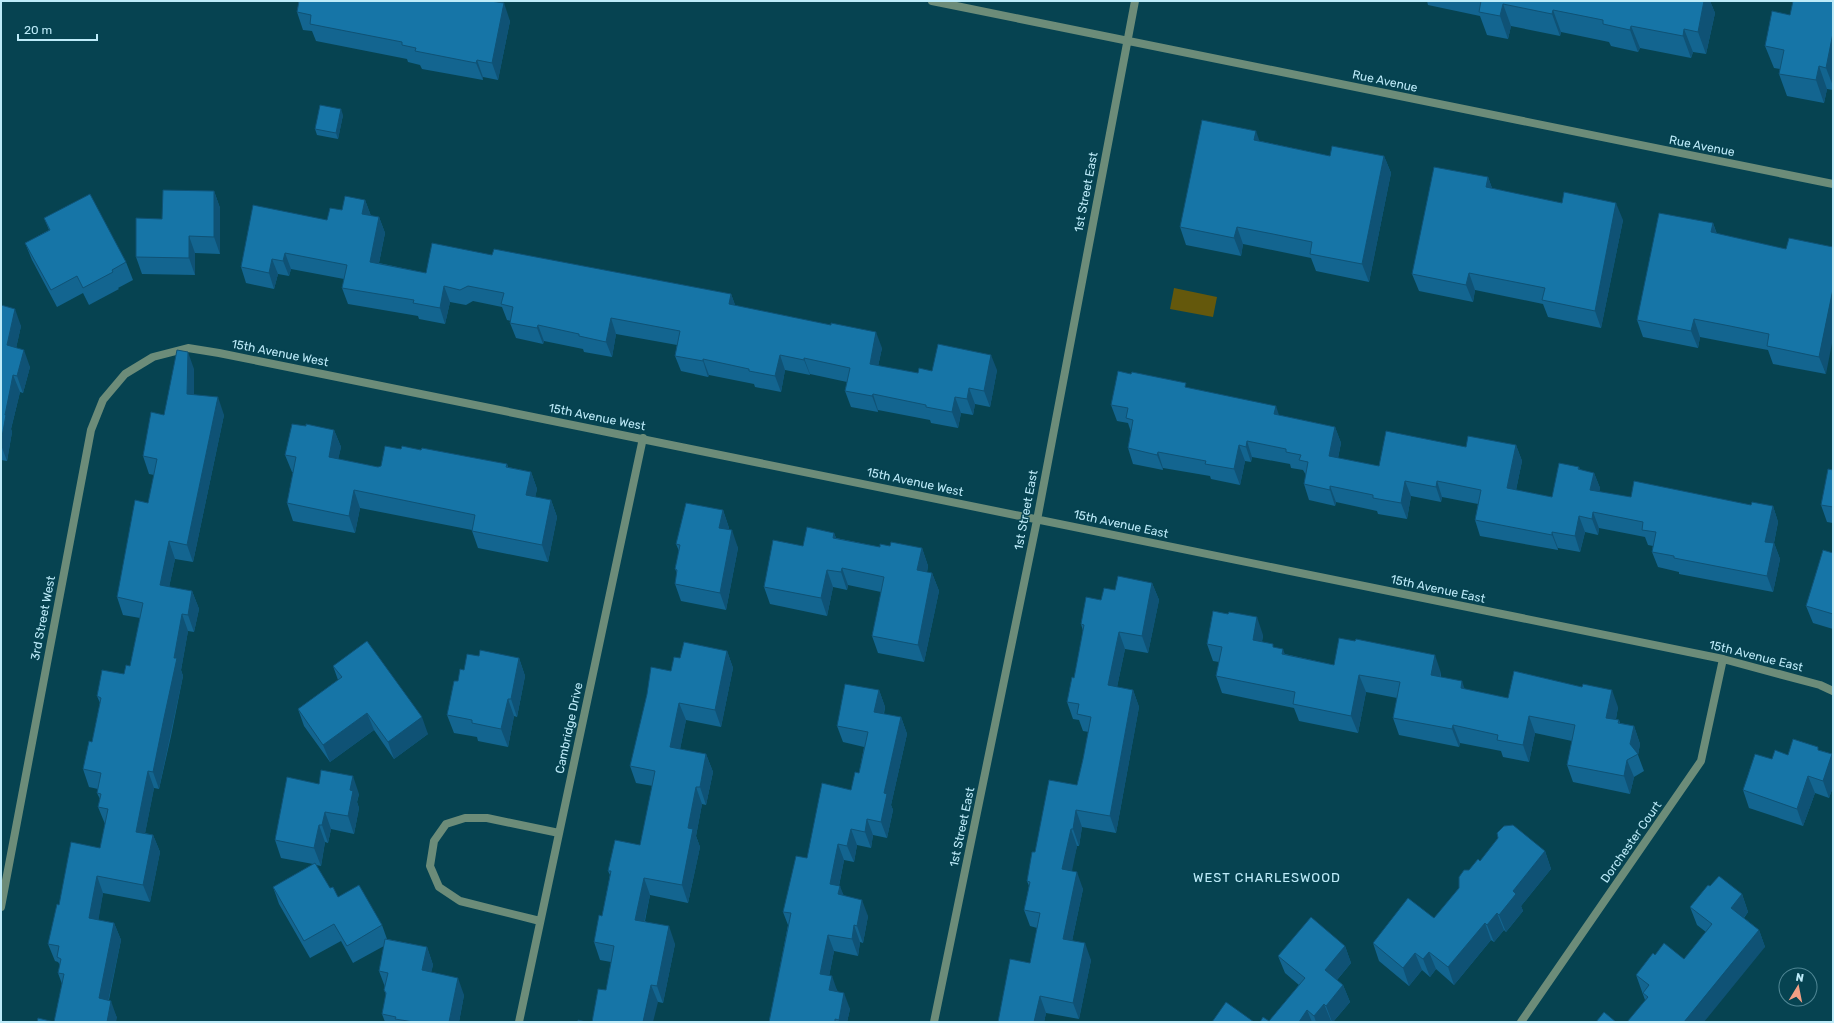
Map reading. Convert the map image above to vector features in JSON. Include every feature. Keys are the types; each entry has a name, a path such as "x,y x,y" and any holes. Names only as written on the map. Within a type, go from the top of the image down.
{"street":[{"name":"Rue Avenue","path":"932,1 1833,184"},
{"name":"1st Street East","path":"934,1022 1037,520 1135,1"},
{"name":"15th Avenue West","path":"153,357 188,348 219,352 1037,520"},
{"name":"3rd Street West","path":"1,907 91,430 103,400 125,374 153,357"},
{"name":"Cambridge Drive","path":"519,1022 643,438"},
{"name":"15th Avenue East","path":"1037,520 1723,659 1820,685 1833,691"},
{"name":"Dorchester Court","path":"1521,1022 1701,761 1723,659"},
{"path":"540,921 460,901 439,887 430,866 434,841 446,824 465,818 487,818 559,833"}],"shaded area":[{"path":"1174,288 1217,297 1213,317 1170,309"}],"building":[{"path":"299,1 490,1 504,3 492,63 477,60 476,63 415,51 416,48 402,45 402,42 310,24 311,15 297,12"},
{"path":"1481,1 1704,1 1698,32 1684,29 1683,36 1631,26 1630,30 1603,24 1603,20 1553,10 1552,14 1503,4 1500,16 1479,12"},
{"path":"1793,1 1833,1 1833,33 1826,68 1819,66 1816,80 1779,74 1784,50 1765,46 1772,11 1790,15"},
{"path":"320,105 341,109 336,133 315,129"},
{"path":"1202,120 1256,131 1254,140 1330,156 1332,146 1384,156 1362,264 1310,254 1312,242 1273,234 1237,227 1234,238 1180,227"},
{"path":"1434,167 1488,177 1486,187 1562,203 1564,192 1616,203 1595,311 1542,300 1545,288 1469,273 1466,285 1412,274"},
{"path":"163,190 214,191 214,237 189,236 189,258 136,257 136,218 162,219"},
{"path":"90,194 126,262 112,270 113,272 83,288 77,276 51,290 25,243 50,230 44,218"},
{"path":"345,196 365,200 362,214 379,217 370,262 426,273 432,243 492,255 494,249 731,294 729,304 831,325 831,323 876,332 870,364 918,373 919,368 932,371 938,344 991,355 984,391 969,388 967,399 955,397 952,412 873,394 872,396 845,391 850,368 804,358 804,360 780,355 775,376 703,359 703,361 675,356 680,331 611,318 606,342 579,336 579,334 538,325 537,328 510,323 513,307 501,304 504,293 468,286 460,290 444,286 440,308 413,303 414,300 342,288 347,265 285,253 283,261 272,259 269,273 241,267 253,205 327,220 330,208 342,210"},
{"path":"1659,213 1713,223 1711,232 1786,249 1789,238 1833,247 1833,289 1819,357 1767,346 1769,334 1730,326 1694,319 1691,331 1637,320"},
{"path":"1,305 15,309 7,345 24,350 17,376 13,375 1,442"},
{"path":"177,350 188,352 187,394 218,397 187,545 169,541 160,585 192,591 188,615 182,614 174,658 177,658 153,772 148,771 136,832 153,835 143,885 97,876 89,918 114,923 99,998 111,1001 107,1022 54,1022 64,974 58,973 61,959 57,957 59,946 48,944 57,904 59,905 71,842 100,848 108,809 98,807 101,794 97,793 101,773 83,769 89,741 92,742 101,698 97,696 102,670 124,674 126,665 130,666 143,603 117,597 135,500 148,503 157,459 143,456 151,412 164,415"},
{"path":"1118,371 1131,374 1132,372 1186,383 1185,387 1276,406 1274,414 1335,427 1329,456 1379,466 1386,431 1466,447 1468,436 1516,445 1507,488 1552,497 1559,463 1579,467 1578,469 1594,473 1590,490 1631,497 1634,481 1751,505 1752,502 1773,506 1765,542 1774,543 1767,576 1674,558 1674,556 1652,552 1656,532 1642,530 1643,522 1593,512 1592,519 1579,516 1575,536 1552,532 1552,535 1475,520 1481,490 1437,481 1436,487 1405,481 1401,503 1373,498 1373,495 1330,486 1330,490 1304,484 1308,462 1299,460 1301,455 1286,452 1286,449 1247,441 1246,447 1239,445 1234,469 1205,464 1206,461 1158,452 1157,455 1128,448 1133,420 1126,418 1128,408 1111,405"},
{"path":"292,424 306,426 306,424 334,430 329,457 378,467 381,466 385,446 401,449 402,446 421,450 422,448 507,464 506,467 531,472 526,495 551,500 542,545 472,531 475,515 354,490 349,516 287,503 296,457 285,455"},
{"path":"1828,469 1833,470 1833,507 1821,505"},
{"path":"686,503 723,510 719,528 732,530 720,593 675,584 677,570 675,569 680,545 676,544"},
{"path":"807,527 834,533 833,538 880,547 880,544 890,546 891,542 922,548 917,570 932,573 918,645 872,636 884,577 842,568 841,572 827,570 821,598 764,587 773,540 803,546"},
{"path":"1823,550 1833,553 1833,614 1806,606"},
{"path":"1118,576 1152,583 1142,636 1119,632 1108,685 1133,690 1110,816 1076,810 1073,829 1071,829 1062,869 1077,872 1063,939 1085,943 1073,1003 1040,996 1034,1022 998,1022 1010,959 1030,963 1040,913 1024,910 1030,882 1027,881 1032,852 1035,852 1049,780 1077,785 1083,759 1091,717 1077,714 1079,704 1067,702 1072,677 1074,678 1084,625 1081,624 1086,597 1101,600 1104,588 1115,590"},
{"path":"1213,611 1257,617 1253,640 1273,644 1273,647 1283,649 1282,654 1334,665 1339,638 1355,641 1356,639 1435,655 1431,675 1462,681 1461,688 1508,698 1514,671 1582,687 1583,684 1612,690 1606,718 1619,720 1618,723 1634,726 1630,744 1638,754 1627,760 1624,776 1567,765 1575,725 1529,716 1523,745 1497,740 1498,735 1453,725 1452,729 1393,718 1400,682 1359,675 1351,716 1293,704 1295,692 1216,676 1222,647 1207,644"},
{"path":"367,641 422,717 388,742 367,713 323,745 298,709 342,677 333,666"},
{"path":"684,642 727,651 715,710 679,703 670,747 706,754 700,787 696,787 688,828 693,829 682,885 644,878 635,920 669,926 657,986 651,985 643,1022 592,1022 598,989 606,990 614,946 594,942 599,915 602,916 611,871 608,871 615,840 640,845 655,771 630,766 647,694 651,667 671,671 674,657 680,658"},
{"path":"480,650 519,658 511,699 508,699 501,729 472,723 472,720 447,715 454,681 458,681 460,669 464,670 467,654 479,656"},
{"path":"845,684 879,690 874,712 901,717 884,793 887,794 881,822 867,819 865,832 851,829 847,846 838,844 830,884 840,886 838,894 862,900 857,926 854,925 852,939 828,935 820,974 832,976 829,990 844,993 839,1020 835,1019 835,1022 769,1022 791,913 783,912 796,856 807,858 822,783 851,790 855,772 859,773 868,732 837,726"},
{"path":"1793,739 1818,747 1818,750 1832,754 1823,781 1808,776 1797,809 1743,790 1755,754 1772,759 1775,750 1788,755"},
{"path":"321,770 353,776 350,790 353,791 348,816 325,812 322,825 319,825 314,848 275,840 287,777 319,784"},
{"path":"1513,825 1545,851 1513,891 1516,894 1499,915 1497,913 1487,925 1485,923 1448,967 1429,952 1423,959 1415,953 1403,968 1373,943 1408,898 1434,918 1459,888 1459,877 1464,870 1469,870 1478,859 1480,861 1498,838 1497,833 1504,826"},
{"path":"315,863 330,888 333,887 338,897 359,885 382,925 347,946 334,924 304,941 273,887"},
{"path":"1719,876 1742,894 1731,908 1759,930 1684,1022 1627,1022 1648,997 1643,993 1649,985 1636,975 1653,953 1655,955 1664,943 1684,959 1712,924 1690,907 1708,885 1710,886"},
{"path":"1311,917 1345,946 1325,970 1343,985 1326,1006 1324,1004 1314,1016 1307,1010 1299,1022 1260,1022 1263,1017 1269,1021 1305,978 1278,956"},
{"path":"385,939 427,947 422,970 458,978 449,1022 414,1022 395,1019 396,1017 382,1014 386,993 384,990 388,973 379,971"},
{"path":"1226,1002 1254,1022 1212,1022"},
{"path":"1604,1012 1616,1022 1596,1022"},
{"path":"38,1018 54,1022 37,1022"}],"district":[{"name":"WEST CHARLESWOOD","path":"1267,877"}]}
